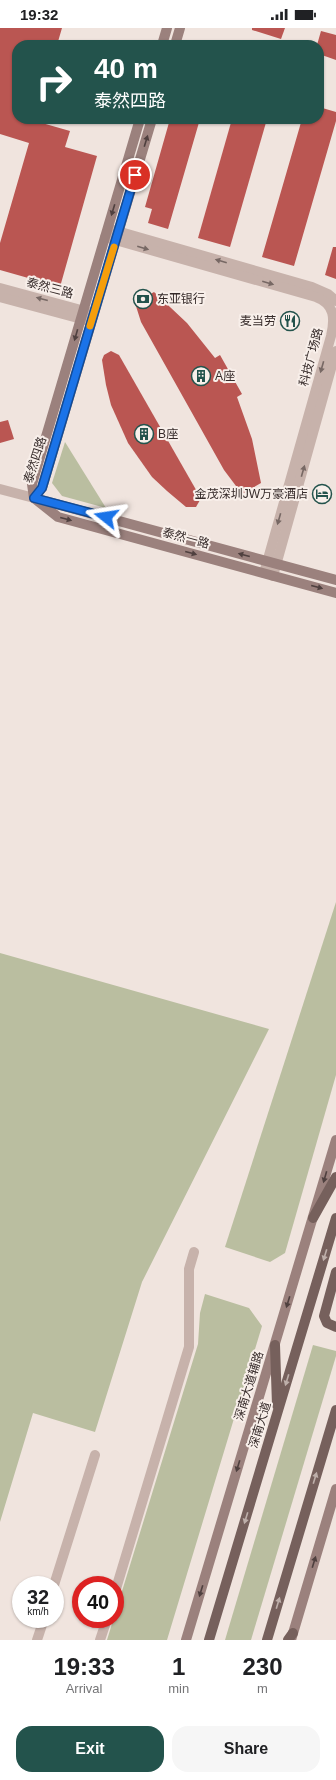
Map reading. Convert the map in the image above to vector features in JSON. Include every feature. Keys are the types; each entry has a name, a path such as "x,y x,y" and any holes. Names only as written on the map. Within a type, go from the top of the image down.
{"main road":[{"path":"313,1218 336,1177"},
{"name":"深南大道","path":"210,1640 336,1218"},
{"path":"336,1272 324,1316 327,1323 336,1327"},
{"path":"275,1344 277,1414"},
{"path":"267,1640 336,1410"}],"street":[{"path":"163,40 167,28"},
{"path":"176,40 180,28"},
{"name":"泰然四路","path":"34,498 32,484 139,124"},
{"name":"泰然四路","path":"34,498 42,488 151,124"},
{"name":"科技广场路","path":"106,233 312,287 328,294 336,301"},
{"name":"科技广场路","path":"117,236 316,297 327,303 332,310 334,322 331,336 269,574"},
{"name":"泰然三路","path":"0,288 92,318"},
{"name":"泰然三路","path":"0,297 82,315"},
{"name":"科技广场路","path":"272,562 336,351"},
{"name":"泰然一路","path":"0,489 336,580"},
{"name":"泰然一路","path":"34,498 58,517 336,593"},
{"name":"深南大道辅路","path":"186,1640 336,1140"},
{"path":"120,1576 190,1347 189,1269 194,1252"},
{"path":"57,1576 95,1454"},
{"path":"291,1638 336,1489"},
{"path":"37,1640 41,1628"},
{"path":"100,1640 104,1628"}],"green space":[{"path":"65,442 106,508 62,496 52,483"},
{"path":"336,902 336,1075 285,1253 270,1262 225,1247"},
{"path":"0,953 269,1029 142,1282 95,1432 33,1413 0,1522"},
{"path":"205,1294 249,1308 262,1326 167,1640 107,1640 111,1628 124,1628 124,1585 198,1344 200,1313"},
{"path":"313,1345 336,1351 336,1356 251,1640 225,1640"}],"building":[{"path":"0,28 62,28 58,40 12,40 12,124 46,124 70,131 65,147 97,156 60,287 0,270 0,243 29,143 0,134"},
{"path":"252,28 285,28 281,39 252,30"},
{"path":"321,31 336,35 336,60 324,56 324,40 318,40"},
{"path":"324,108 336,112 336,121 294,266 262,257 301,124 324,124"},
{"path":"169,124 199,124 168,229 148,223 152,209 145,207"},
{"path":"231,124 266,124 230,247 198,238"},
{"path":"333,247 336,247 336,279 325,275"},
{"name":"A座","path":"154,292 187,323 215,358 220,355 242,394 237,397 252,439 261,483 242,494 224,470 141,322 135,303"},
{"name":"B座","path":"111,351 119,355 199,495 200,500 196,507 186,507 152,477 128,443 111,405 106,385 102,360 104,355"},
{"path":"8,420 14,439 0,443 0,422"}],"slow traffic":[{"path":"90,326 114,247"}],"place":[{"name":"东亚银行","path":"143,299"},
{"name":"麦当劳","path":"290,321"},
{"name":"A座","path":"201,376"},
{"name":"B座","path":"144,434"},
{"name":"金茂深圳JW万豪酒店","path":"322,494"}],"route":[{"path":"106,517 34,498 42,488 135,175"}]}
